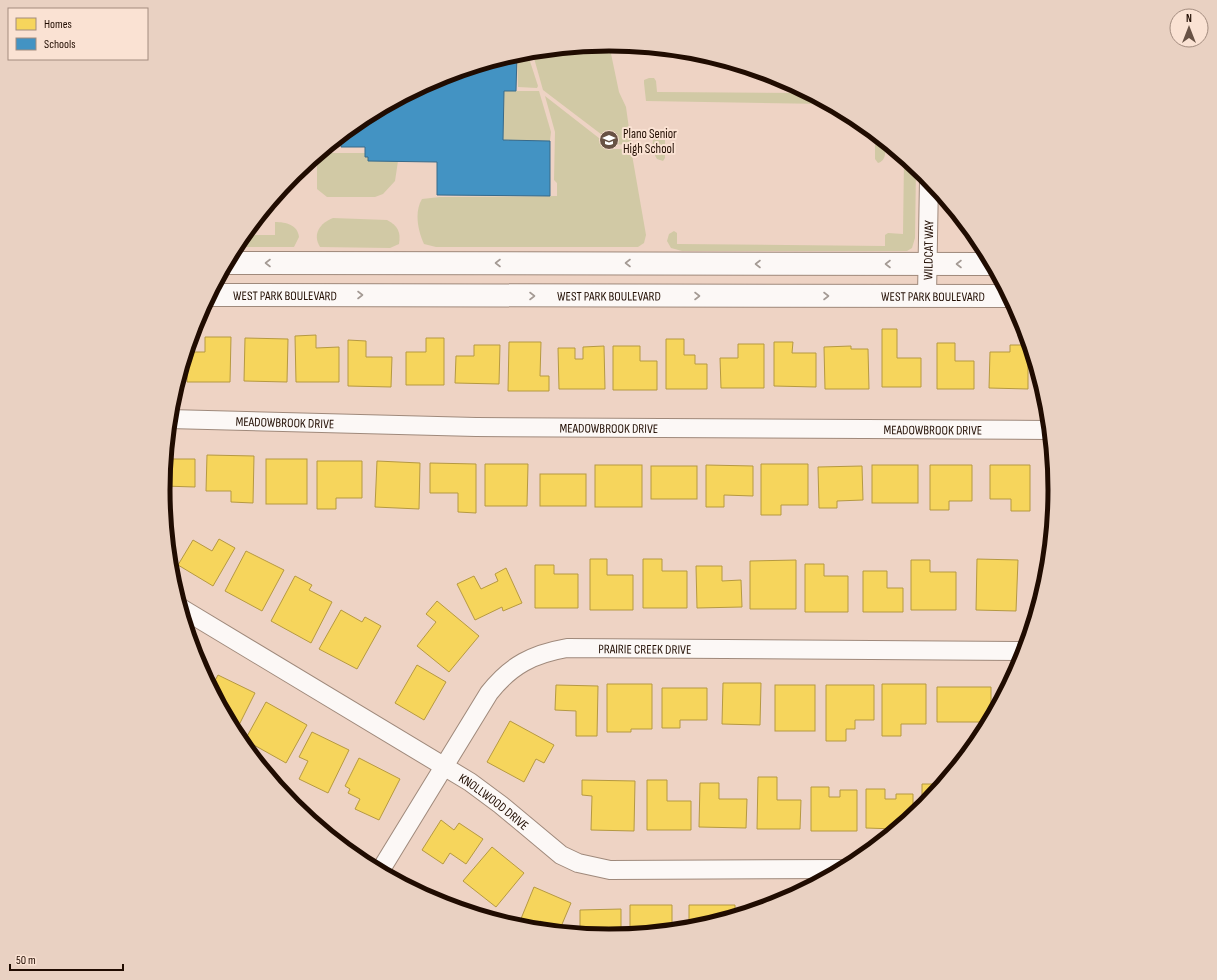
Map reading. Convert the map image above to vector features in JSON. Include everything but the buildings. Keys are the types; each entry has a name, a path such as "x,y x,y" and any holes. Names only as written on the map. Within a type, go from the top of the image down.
{"main road":[{"path":"232,263 985,264"},
{"name":"WEST PARK BOULEVARD","path":"215,295 1002,296"}],"street":[{"name":"WILDCAT WAY","path":"927,296 929,190"},
{"name":"MEADOWBROOK DRIVE","path":"175,419 476,427 1043,430"},
{"name":"KNOLLWOOD DRIVE","path":"186,611 444,766 501,805 561,855 578,864 610,870 830,869"},
{"name":"PRAIRIE CREEK DRIVE","path":"383,866 444,766 496,685 514,668 532,657 548,651 567,648 1017,651"}],"shaded area":[{"path":"610,51 619,92 626,107 631,143 629,145 614,144 543,90 534,57 580,52"},
{"path":"529,58 538,86 537,88 518,87 517,60"},
{"path":"654,78 656,81 657,92 796,93 817,104 646,101 644,80"},
{"path":"504,91 539,91 551,132 550,141 503,140"},
{"path":"545,96 613,149 631,149 646,235 644,243 638,247 436,247 424,244 418,222 418,210 422,199 440,197 557,196 557,183 554,180 555,132"},
{"path":"656,134 663,134 665,136 665,158 663,161 657,159 653,150 653,139"},
{"path":"875,141 885,149 885,152 884,158 881,162 878,163 875,159"},
{"path":"328,153 365,153 365,157 368,157 368,161 398,161 395,181 383,194 375,197 327,197 317,189 317,162"},
{"path":"904,166 916,177 915,238 912,248 907,251 682,251 671,248 667,241 669,234 674,231 677,233 677,244 885,246 885,235 888,233 903,234"},
{"path":"333,218 387,220 398,230 400,236 399,244 390,248 320,247 317,233 324,223"},
{"path":"275,222 291,225 298,233 299,237 294,247 242,247 251,235 275,235"}],"place":[{"name":"Plano Senior High School","path":"609,140"}]}
